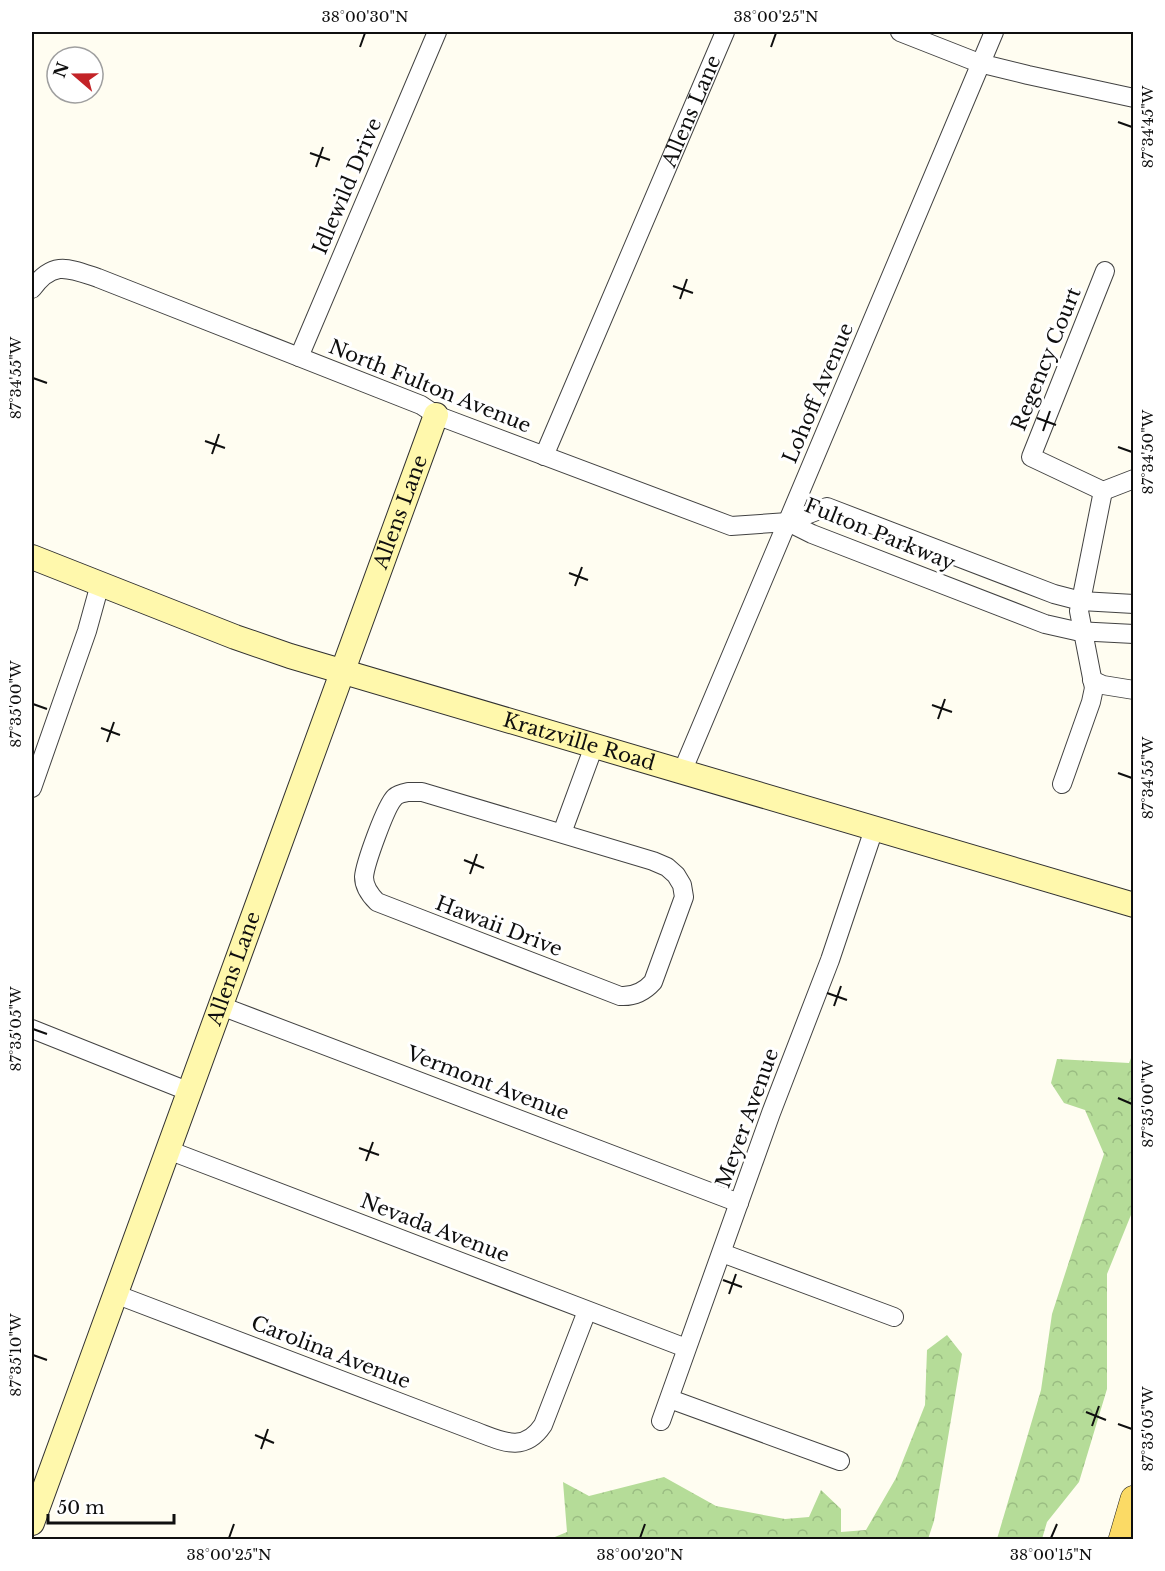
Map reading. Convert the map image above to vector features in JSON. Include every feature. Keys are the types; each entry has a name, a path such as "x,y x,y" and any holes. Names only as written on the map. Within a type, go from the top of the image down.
{"main road":[{"path":"1122,1539 1134,1499"}],"street":[{"name":"Idlewild Drive","path":"299,357 436,32"},
{"name":"Allens Lane","path":"544,456 725,32"},
{"path":"900,32 980,63 1134,98"},
{"name":"Lohoff Avenue","path":"682,772 994,32"},
{"name":"North Fulton Avenue","path":"32,289 41,276 51,270 73,270 421,405 436,415 731,526 788,522"},
{"name":"Regency Court","path":"1103,491 1031,457 1105,271"},
{"name":"Allens Lane","path":"32,1522 436,415"},
{"path":"1062,784 1094,688 1079,611 1103,491 1134,479"},
{"name":"Fulton Parkway","path":"788,522 827,507 1054,594 1081,601 1134,604"},
{"name":"Fulton Parkway","path":"788,522 812,534 1045,624 1083,632 1134,634"},
{"name":"Kratzville Road","path":"32,556 235,637 341,671 1134,905"},
{"path":"32,788 87,631 100,584"},
{"path":"1092,680 1103,685 1134,690"},
{"path":"562,833 594,746"},
{"name":"Hawaii Drive","path":"422,792 562,833 667,867 682,885 684,897 681,910 658,973 648,988 635,995 620,996 382,905 370,895 365,882 366,866 387,808 394,798 402,794 422,792"},
{"name":"Meyer Avenue","path":"661,1421 739,1203 830,960 874,829"},
{"name":"Vermont Avenue","path":"221,1006 739,1203"},
{"path":"32,1029 190,1092"},
{"name":"Nevada Avenue","path":"168,1150 686,1348"},
{"path":"722,1252 894,1317"},
{"name":"Carolina Avenue","path":"116,1294 481,1434 510,1443 525,1442 532,1438 543,1425 587,1311"},
{"path":"670,1399 840,1461"}],"green space":[{"path":"1133,1053 1133,1210 1107,1274 1107,1389 1079,1482 1047,1522 1042,1539 997,1539 1041,1390 1052,1314 1104,1154 1085,1110 1064,1103 1051,1083 1057,1059 1129,1063"},
{"path":"947,1335 962,1354 934,1521 928,1539 550,1539 567,1532 563,1482 589,1496 664,1477 716,1506 785,1519 809,1517 821,1490 841,1509 841,1532 866,1530 896,1478 925,1405 927,1350"}]}
